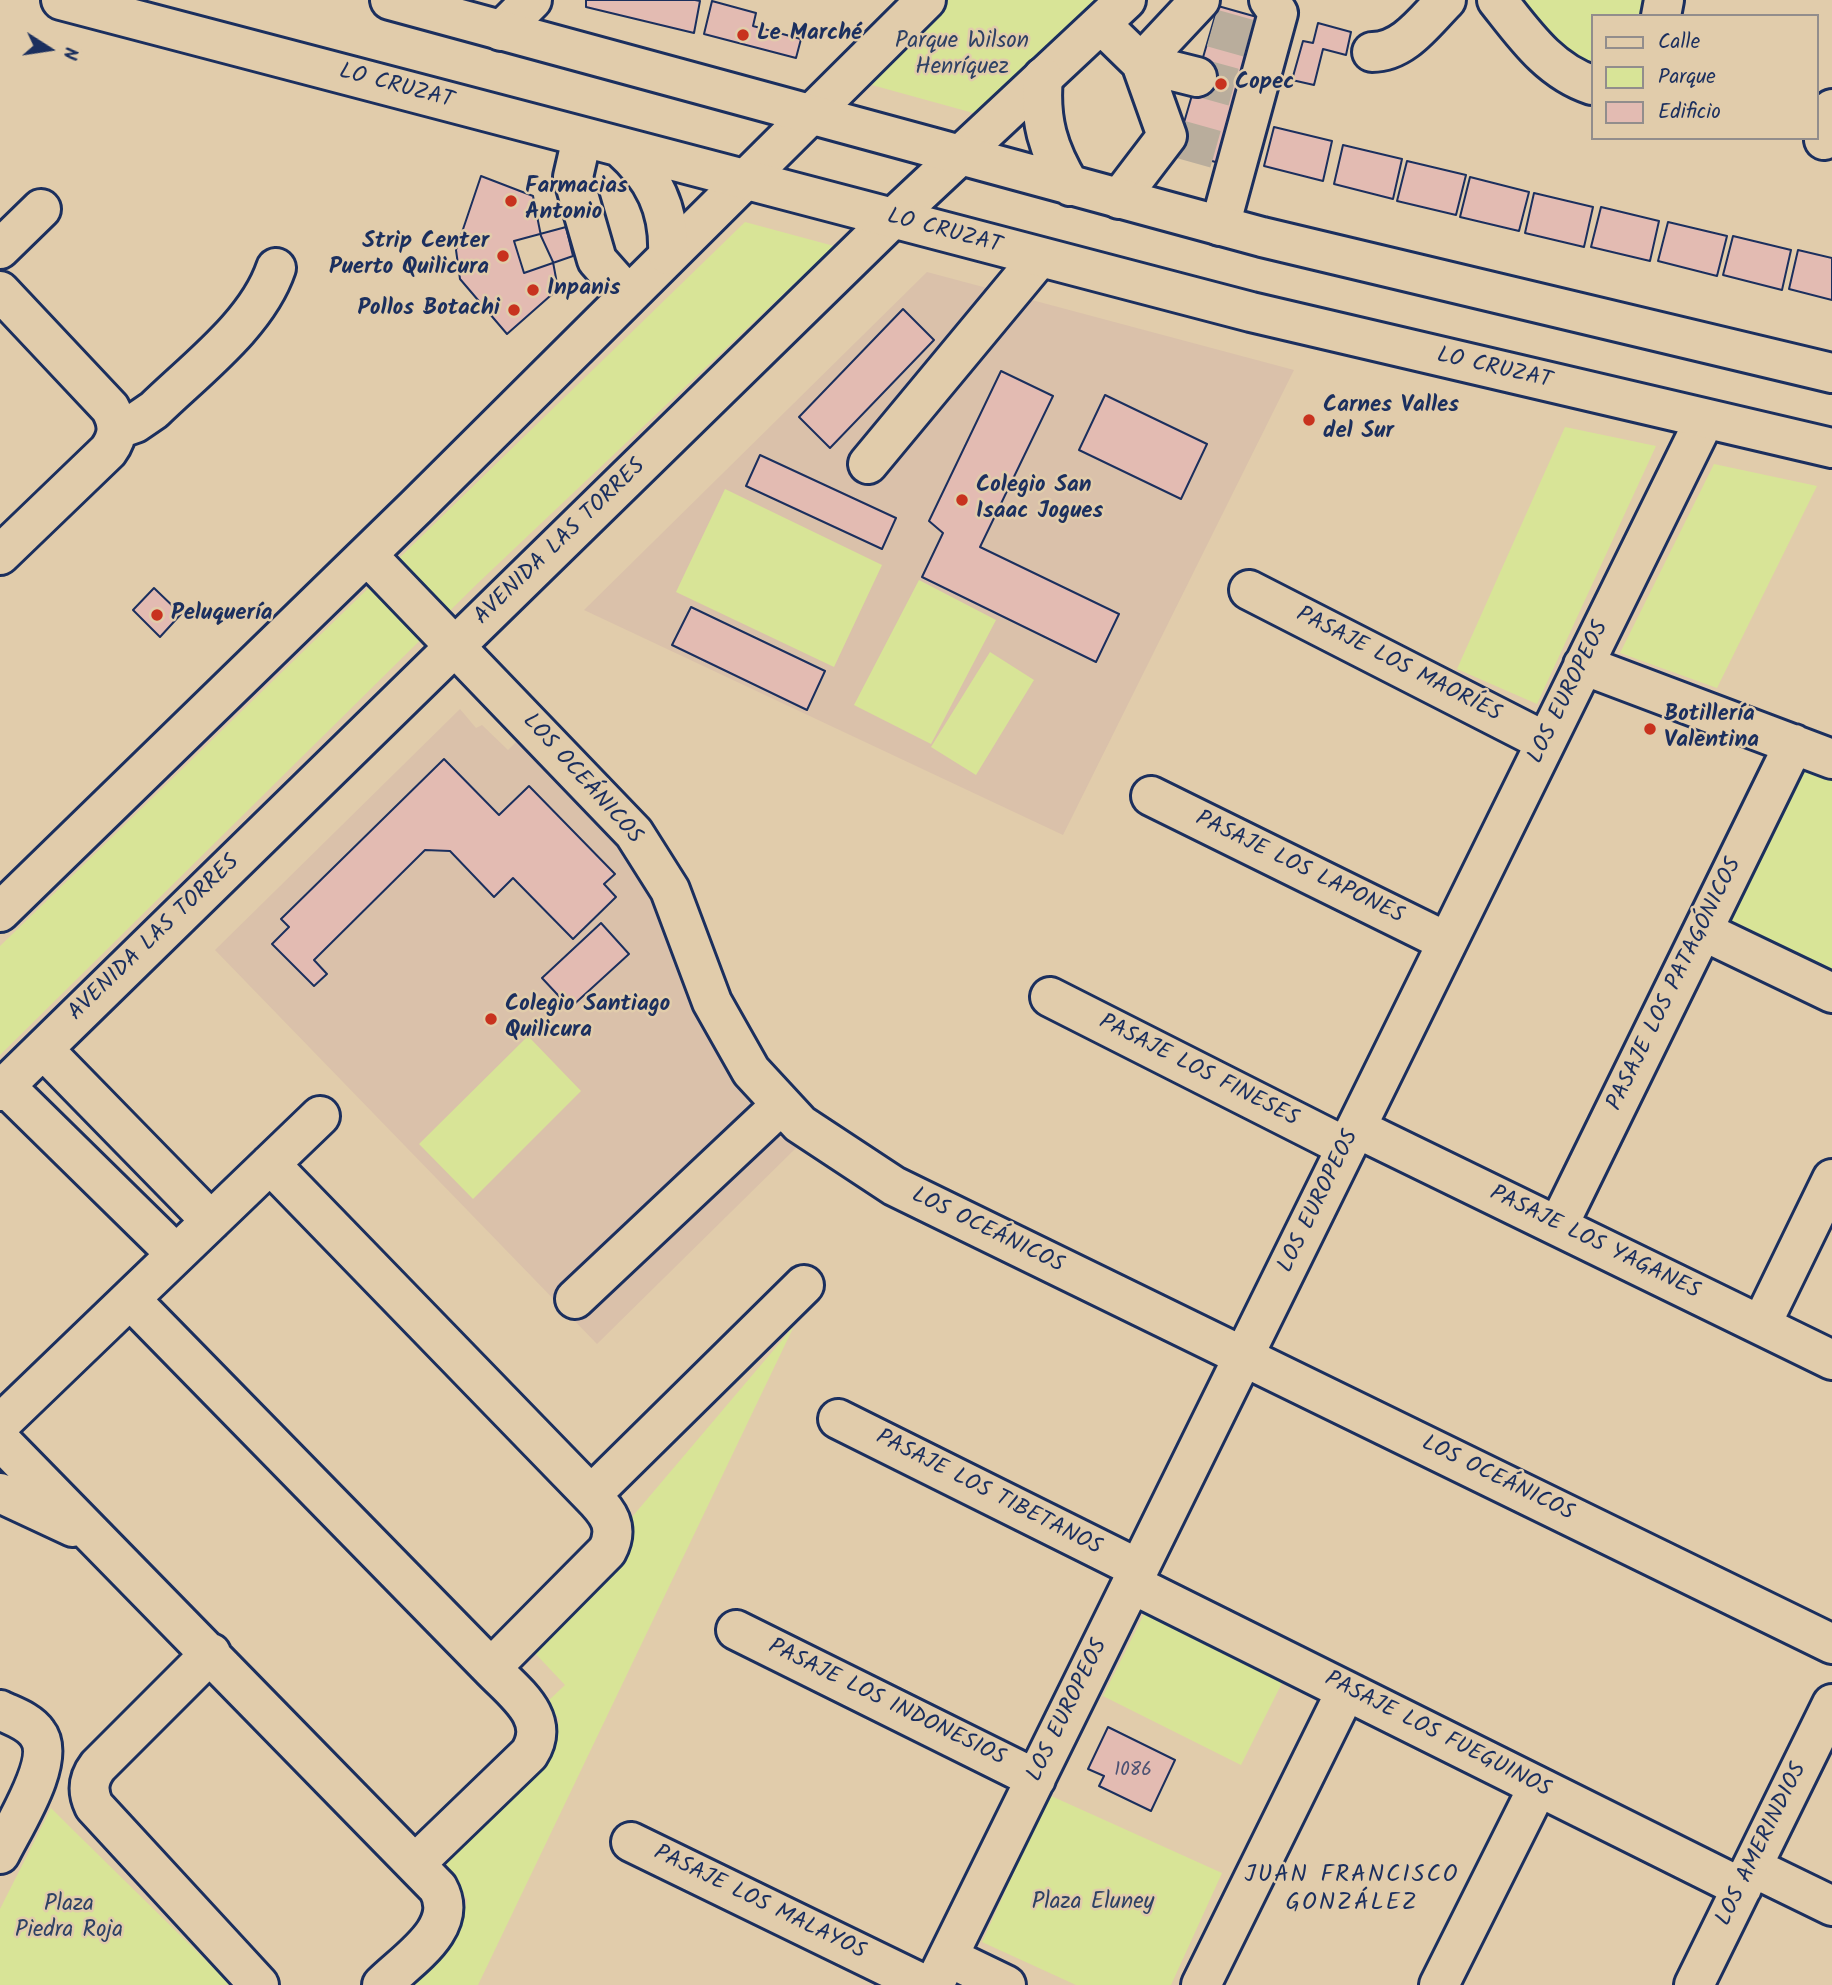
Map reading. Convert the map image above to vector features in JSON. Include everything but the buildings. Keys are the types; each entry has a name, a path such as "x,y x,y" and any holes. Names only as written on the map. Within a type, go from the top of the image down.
{"street":[{"name":"LO CRUZAT","path":"61,0 1265,316 1832,448"},
{"path":"390,0 1220,226 1832,373"},
{"path":"501,31 532,0"},
{"path":"0,912 367,555 926,0"},
{"path":"1220,226 1236,143 1264,43 1278,13 1269,0"},
{"path":"1373,52 1391,49 1404,42 1446,0"},
{"path":"1497,0 1532,45 1549,62 1590,84"},
{"path":"1113,12 1173,126 1119,199"},
{"name":"AVENIDA LAS TORRES","path":"2,1088 892,219 1113,12"},
{"path":"1142,63 1198,16"},
{"path":"1142,63 1198,78"},
{"path":"1043,77 1042,121 1047,141 1070,186"},
{"path":"582,138 573,177 597,260 628,295"},
{"path":"620,147 651,180 661,200 669,236 668,255"},
{"path":"0,248 41,209"},
{"path":"868,464 1039,258"},
{"path":"118,429 135,423 154,410 256,310 269,288 276,268"},
{"path":"0,291 110,408 118,429 108,451 0,555"},
{"name":"LOS EUROPEOS","path":"936,1976 1705,419"},
{"name":"LOS OCEÁNICOS","path":"367,555 588,783 640,842 670,890 712,1002 732,1041 751,1071 780,1105 833,1148 894,1186 1832,1644"},
{"name":"PASAJE LOS MAORÍES","path":"1249,590 1546,741"},
{"path":"1583,665 1832,759"},
{"name":"PASAJE LOS PATAGÓNICOS","path":"1558,1226 1794,744"},
{"name":"PASAJE LOS LAPONES","path":"1152,796 1447,942"},
{"path":"1703,931 1832,993"},
{"name":"PASAJE LOS FINESES","path":"1050,997 1351,1137"},
{"path":"43,1049 211,1221"},
{"path":"2,1088 176,1254"},
{"path":"575,1299 780,1105"},
{"path":"0,1424 320,1116"},
{"name":"PASAJE LOS YAGANES","path":"1351,1137 1558,1226 1832,1360"},
{"path":"270,1164 591,1495 612,1521 612,1542 607,1551 491,1668"},
{"path":"1761,1325 1832,1179"},
{"path":"591,1495 804,1285"},
{"path":"130,1299 531,1710 539,1732 536,1744 529,1754 416,1863"},
{"name":"PASAJE LOS TIBETANOS","path":"838,1419 1135,1577"},
{"path":"0,1440 416,1863 444,1898 444,1919 440,1928 382,1985"},
{"path":"0,1493 97,1538"},
{"name":"PASAJE LOS FUEGUINOS","path":"1135,1577 1346,1691 1538,1787 1747,1878 1832,1906"},
{"name":"PASAJE LOS INDONESIOS","path":"736,1630 1035,1779"},
{"path":"211,1653 98,1766 92,1775 89,1797 94,1806 259,1985"},
{"path":"1201,1985 1346,1691"},
{"name":"LOS AMERINDIOS","path":"1694,1985 1832,1704"},
{"path":"0,1710 31,1726 42,1741 44,1751 40,1771 0,1854"},
{"path":"1439,1985 1538,1787"},
{"name":"PASAJE LOS MALAYOS","path":"631,1842 936,1976 1006,1985"}],"shaded area":[{"name":"Colegio San Isaac Jogues","path":"927,272 1294,370 1063,835 584,610"},
{"name":"Colegio Santiago Quilicura","path":"460,709 476,728 482,725 508,750 518,740 594,815 630,857 661,913 711,1045 744,1095 797,1147 597,1344 215,950"}],"green space":[{"name":"Parque Wilson Henríquez","path":"946,0 1094,0 977,114 861,82"},
{"path":"1521,0 1651,0 1648,14 1590,14 1590,61 1561,54"},
{"path":"745,222 834,246 478,583 0,1055 0,946"},
{"path":"1565,427 1656,446 1537,704 1457,669"},
{"path":"1714,464 1817,486 1717,688 1620,653"},
{"path":"725,489 882,565 834,667 676,592"},
{"path":"919,580 996,620 931,744 854,705"},
{"path":"990,652 1034,680 976,775 931,747"},
{"path":"1802,762 1832,775 1832,979 1726,927"},
{"path":"528,1036 581,1091 473,1199 419,1144"},
{"path":"794,1326 478,1985 407,1985 462,1921 467,1900 445,1861 550,1749 559,1720 547,1702 565,1685 533,1651 626,1545 632,1517"},
{"path":"1144,1614 1282,1683 1241,1765 1103,1696"},
{"name":"Plaza Eluney","path":"1049,1795 1222,1873 1171,1985 1076,1985 982,1942"},
{"name":"Plaza Piedra Roja","path":"51,1808 231,1985 0,1985 0,1909"}],"tunnel":[{"path":"1212,28 1258,41"},
{"path":"1197,77 1244,90"},
{"path":"1179,139 1225,152"}],"place":[{"name":"Le Marché","path":"743,35"},
{"name":"Copec","path":"1221,84"},
{"name":"Farmacias Antonio","path":"511,201"},
{"name":"Strip Center Puerto Quilicura","path":"503,256"},
{"name":"Inpanis","path":"533,290"},
{"name":"Pollos Botachi","path":"514,310"},
{"name":"Carnes Valles del Sur","path":"1309,420"},
{"name":"Colegio San Isaac Jogues","path":"962,500"},
{"name":"Peluquería","path":"157,615"},
{"name":"Botillería Valentina","path":"1650,729"},
{"name":"Colegio Santiago Quilicura","path":"491,1019"}],"district":[{"name":"JUAN FRANCISCO GONZÁLEZ","path":"1352,1891"}]}
